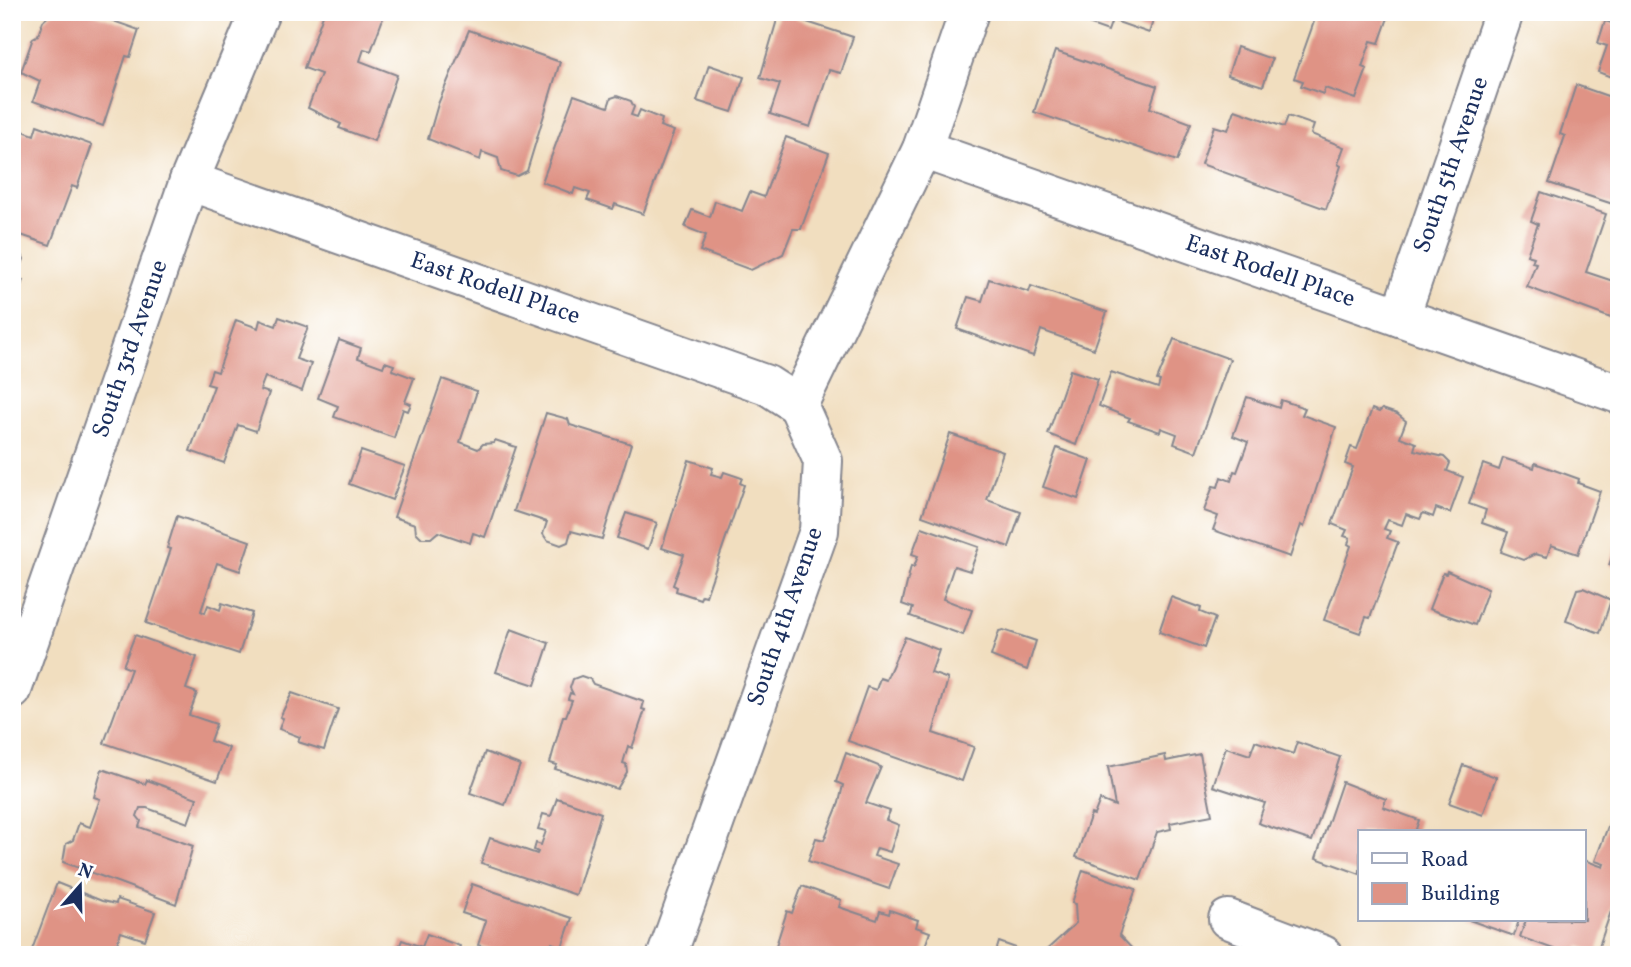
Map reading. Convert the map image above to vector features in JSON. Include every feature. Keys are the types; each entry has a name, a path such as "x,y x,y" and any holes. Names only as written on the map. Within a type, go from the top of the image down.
{"street":[{"name":"South 3rd Avenue","path":"12,690 189,181 260,12"},
{"path":"798,405 922,149 969,12"},
{"name":"South 5th Avenue","path":"1400,317 1504,12"},
{"name":"East Rodell Place","path":"922,149 1619,394"},
{"name":"East Rodell Place","path":"189,181 767,386 798,405"},
{"name":"South 4th Avenue","path":"667,955 819,531 823,461 798,405"},
{"path":"1228,919 1323,955"}],"building":[{"path":"53,12 88,12 139,30 130,57 126,56 103,126 33,101 40,81 21,72 33,38 38,35 43,21"},
{"path":"324,12 385,13 371,51 364,49 360,61 397,75 374,141 339,128 341,124 308,108 321,74 304,68"},
{"path":"1073,12 1156,12 1149,33 1112,20 1108,31 1071,18"},
{"path":"1306,12 1389,15 1379,43 1371,41 1362,67 1367,69 1356,99 1325,88 1323,94 1301,86 1303,81 1294,78 1316,16"},
{"path":"779,13 853,37 841,73 829,70 810,127 770,114 780,84 760,78"},
{"path":"1618,13 1619,80 1598,72 1607,46 1598,43 1605,21 1615,24"},
{"path":"469,30 560,62 527,171 517,176 501,171 498,158 482,152 480,160 428,139 438,104"},
{"path":"1237,47 1272,59 1263,86 1228,75"},
{"path":"1055,51 1157,86 1150,108 1191,123 1177,161 1034,112"},
{"path":"709,65 744,77 732,112 697,101"},
{"path":"1576,85 1619,100 1619,206 1549,183 1565,136 1560,134"},
{"path":"574,95 608,107 611,98 617,96 631,101 634,107 631,115 637,117 640,110 662,119 660,126 674,131 643,214 615,204 613,209 587,200 590,193 575,188 573,194 542,182"},
{"path":"1235,110 1284,127 1288,116 1314,125 1311,134 1344,147 1338,164 1341,166 1326,209 1201,164 1214,126 1228,130"},
{"path":"37,125 92,145 77,188 72,186 50,245 12,232 12,160 23,131 34,135"},
{"path":"786,137 829,153 801,229 793,229 783,254 751,270 700,251 706,235 685,227 692,210 710,217 715,201 742,211 750,192 764,197"},
{"path":"1541,192 1606,214 1586,272 1619,283 1619,321 1527,287 1536,263 1532,262 1534,257 1527,255 1538,224 1531,221"},
{"path":"12,246 19,248 24,259 17,277 23,280 13,308"},
{"path":"989,279 1029,292 1031,286 1107,312 1094,349 1041,330 1033,356 957,329 968,297 982,301"},
{"path":"279,317 308,327 296,359 311,364 302,391 265,377 260,390 269,393 256,431 238,425 224,463 190,451 214,386 207,384 212,370 218,372 236,320 258,328 260,320 276,326"},
{"path":"1174,339 1230,359 1196,452 1174,444 1177,434 1161,428 1160,432 1128,421 1130,418 1099,406 1111,372 1158,388 1160,381 1157,380"},
{"path":"339,340 361,348 358,358 383,367 385,362 394,365 392,370 414,378 405,402 411,404 408,411 403,409 394,438 334,417 338,406 318,398"},
{"path":"1070,370 1098,379 1076,445 1048,434"},
{"path":"442,379 477,391 460,442 478,449 483,444 494,443 495,440 516,447 485,537 473,533 470,543 438,532 431,538 422,538 416,532 415,524 394,517"},
{"path":"1247,397 1279,408 1281,400 1305,408 1302,415 1336,427 1304,527 1301,525 1290,557 1213,530 1218,516 1204,511 1213,486 1218,487 1221,477 1231,481 1234,471 1237,472 1248,442 1233,436"},
{"path":"1372,409 1397,414 1406,421 1400,437 1416,443 1414,450 1444,457 1450,463 1447,471 1463,477 1450,513 1436,508 1433,517 1423,513 1420,519 1406,514 1402,525 1388,520 1384,529 1390,531 1387,538 1398,542 1370,618 1366,617 1360,633 1324,620 1351,546 1348,544 1350,538 1344,536 1347,530 1332,524 1353,467 1345,464 1351,447 1357,449"},
{"path":"546,413 568,419 570,425 631,444 602,539 571,531 568,542 561,545 547,540 543,534 547,522 514,511"},
{"path":"950,434 1003,452 987,500 1021,512 1009,547 922,516"},
{"path":"1057,448 1091,460 1078,499 1043,487"},
{"path":"361,451 405,466 392,500 349,484"},
{"path":"1503,458 1534,468 1535,463 1579,479 1578,483 1600,491 1578,554 1551,545 1547,557 1535,554 1523,560 1501,552 1508,532 1482,523 1486,510 1469,504 1483,464 1499,470"},
{"path":"689,460 713,468 711,474 722,477 724,472 742,478 740,483 744,485 706,596 702,595 700,599 676,591 677,587 673,585 684,555 662,548"},
{"path":"626,513 657,523 648,549 617,538"},
{"path":"177,516 250,541 240,571 217,563 201,611 205,613 208,605 220,610 222,603 252,613 239,654 146,623 171,549 167,548"},
{"path":"922,527 979,547 970,571 954,566 943,599 972,610 963,635 910,616 913,608 902,604 911,566 914,567 918,556 912,554"},
{"path":"1619,540 1619,568 1609,565"},
{"path":"1447,571 1488,589 1475,625 1429,609 1443,573 1446,574"},
{"path":"1583,588 1611,600 1600,633 1566,621 1577,589"},
{"path":"1171,597 1201,608 1200,612 1215,618 1204,648 1159,632"},
{"path":"511,629 549,643 535,685 496,672"},
{"path":"999,631 1036,641 1027,670 991,656"},
{"path":"135,635 197,657 186,689 197,693 189,715 216,724 210,741 229,748 217,781 104,743 131,669 123,666"},
{"path":"905,637 939,650 931,673 948,679 933,733 974,747 962,781 848,741 867,687 876,690 880,678 886,680"},
{"path":"581,676 590,679 593,684 644,702 642,709 645,710 632,748 628,746 623,763 626,764 627,772 617,789 555,769 557,765 550,763 563,716 566,716 572,700 568,699 570,693 573,694 570,688 573,679"},
{"path":"292,693 338,709 324,750 298,742 300,737 279,729 283,718 280,717"},
{"path":"1255,741 1293,754 1297,742 1340,757 1312,841 1258,823 1265,803 1213,786 1226,747 1250,755"},
{"path":"485,752 520,765 505,805 470,793"},
{"path":"846,753 881,767 866,803 890,811 886,820 899,825 890,852 877,848 874,856 898,864 889,889 808,861 816,838 824,840 839,803 843,785 836,782"},
{"path":"1200,754 1212,815 1170,823 1171,829 1157,832 1140,880 1076,857 1091,814 1094,815 1100,800 1115,806 1108,767 1165,755 1166,761"},
{"path":"1463,765 1496,777 1483,815 1449,803"},
{"path":"102,769 145,784 147,780 197,798 188,823 147,808 140,808 137,816 141,821 139,827 193,846 176,904 63,862 66,844 73,840 79,823 90,827 100,799 94,797"},
{"path":"1342,782 1386,799 1383,807 1419,820 1416,830 1358,830 1358,873 1316,858"},
{"path":"557,798 601,813 576,895 481,863 490,838 537,854 534,850 536,843 541,845 546,831 538,829 543,814 551,816"},
{"path":"1610,821 1619,824 1619,888 1597,952 1580,946 1577,955 1570,955 1520,937 1525,922 1586,922 1586,861 1603,867 1604,864 1595,861"},
{"path":"1083,870 1136,889 1119,935 1138,955 1041,955 1076,923 1075,904 1072,903"},
{"path":"57,883 102,901 116,904 117,899 155,912 145,940 121,932 113,955 30,955"},
{"path":"472,884 572,918 562,947 552,943 548,955 493,955 494,950 478,945 486,921 462,913"},
{"path":"802,886 841,900 839,907 877,920 880,911 889,914 890,910 918,920 916,927 930,932 922,955 773,955 787,911 792,913"},
{"path":"1475,922 1518,922 1514,936"},
{"path":"427,934 460,946 457,955 396,955 402,940 422,947"},
{"path":"999,942 1027,952 1026,955 995,955"}]}
